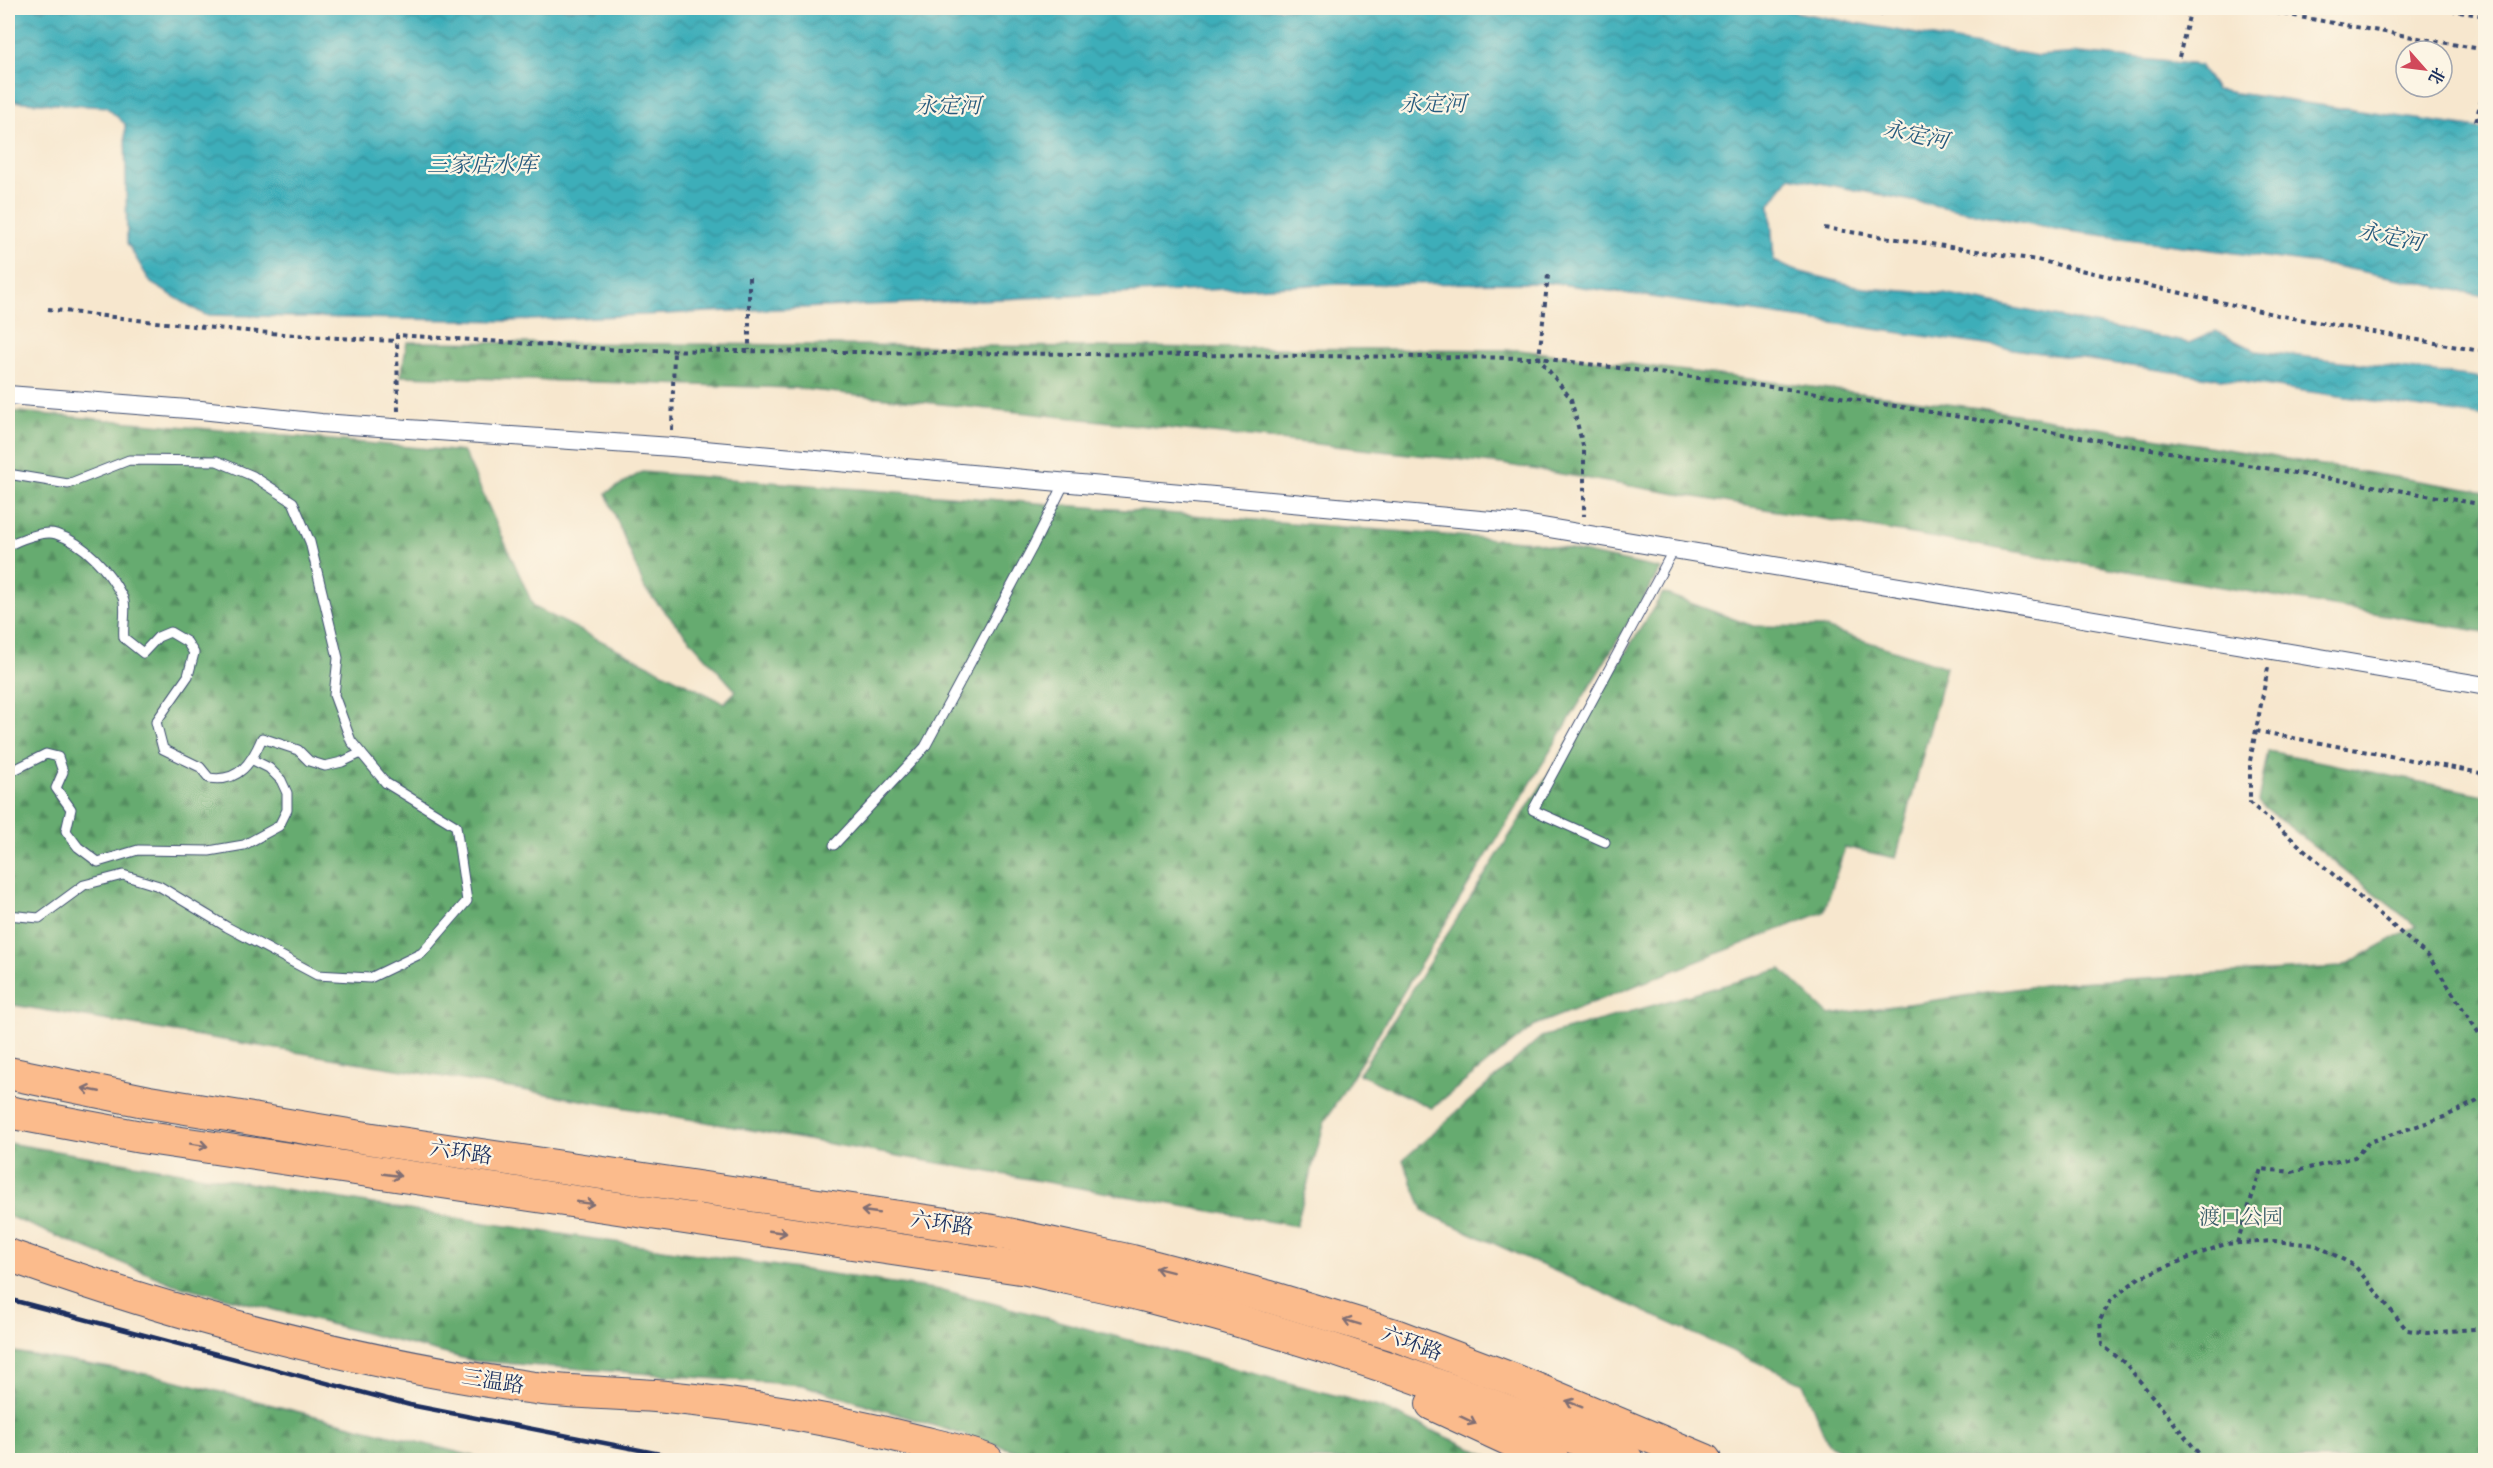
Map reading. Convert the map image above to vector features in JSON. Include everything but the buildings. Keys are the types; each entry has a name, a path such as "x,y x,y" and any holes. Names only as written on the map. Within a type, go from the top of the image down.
{"highway":[{"name":"六环路","path":"8,1073 148,1102 385,1141 994,1231 1132,1261 1270,1297 1395,1335 1617,1422 1705,1461"},
{"name":"六环路","path":"8,1112 141,1137 1026,1269 1146,1296 1392,1368 1512,1413 1627,1461"},
{"name":"三温路","path":"8,1256 92,1285 215,1322 422,1370 537,1388 667,1397 793,1414 889,1434 987,1461"},
{"path":"1282,1334 1553,1461"},
{"path":"1617,1422 1726,1461"}],"street":[{"path":"8,395 398,428 672,447 1525,524 2486,686"}],"lane":[{"path":"8,474 68,484 129,460 217,461 253,477 293,502 310,542 338,658 333,695 351,741 386,783 456,826 467,901 422,953 370,978 317,975 228,927 159,886 123,874 84,885 39,918 8,915"},
{"path":"834,845 925,747 1064,484"},
{"path":"8,546 23,538 54,533 82,548 113,578 117,590 124,598 124,638 143,653 158,638 170,632 187,642 194,653 188,676 167,703 156,722 162,749 200,767 210,778 220,780 240,773 253,760 262,738 298,750 309,761 325,766 342,762 361,753"},
{"path":"1605,842 1533,810 1674,549"},
{"path":"8,773 46,754 58,757 63,772 56,788 71,809 66,831 78,847 98,862 138,850 209,851 244,845 279,826 287,810 287,793 281,780 269,768 253,760"}],"path":[{"path":"1880,16 1882,8"},
{"path":"2179,57 2191,8"},
{"path":"2249,8 2486,50"},
{"path":"2433,8 2486,16"},
{"path":"2476,121 2486,79"},
{"path":"1824,228 2037,260 2266,313 2486,352"},
{"path":"1548,275 1539,358 1571,399 1584,450 1585,512 1582,533"},
{"path":"749,277 749,350"},
{"path":"48,309 156,323 322,338 397,341"},
{"path":"398,428 396,335 622,350 1539,358 1810,392 2486,505"},
{"path":"672,447 674,350"},
{"path":"2271,649 2250,761 2250,803 2429,957 2486,1044"},
{"path":"2256,730 2486,774"},
{"path":"2237,1243 2261,1169 2292,1172 2355,1156 2369,1142 2444,1117 2486,1097"},
{"path":"2204,1461 2126,1364 2102,1345 2100,1320 2111,1300 2140,1277 2225,1244 2274,1241 2316,1245 2355,1266 2407,1330 2427,1333 2486,1328"}],"green space":[{"path":"407,342 1519,350 1979,408 2485,492 2485,632 1502,464 793,388 401,376"},
{"path":"8,411 464,452 534,607 724,703 736,691 645,589 606,493 642,472 1534,542 1661,569 1325,1121 1296,1226 541,1093 8,1004"},
{"path":"1663,593 1753,626 1822,627 1946,667 1896,858 1845,847 1824,912 1535,1025 1432,1108 1359,1074"},
{"name":"渡口公园","path":"2268,751 2485,795 2485,1460 1857,1460 1828,1444 1803,1383 1424,1212 1403,1160 1541,1037 1781,969 1829,1015 2058,983 2341,967 2416,926 2258,802"},
{"path":"8,1143 486,1223 947,1291 1382,1408 1498,1460 1045,1460 803,1385 474,1361 173,1284 8,1216"},
{"path":"8,1351 158,1376 488,1460 8,1460"}],"water":[{"name":"三家店水库","path":"8,8 1774,8 2038,56 2080,53 2200,65 2216,90 2485,129 2485,296 2340,267 2061,230 1789,177 1770,204 1774,261 1793,270 1864,288 1944,294 2189,343 2216,331 2256,351 2476,377 2485,379 2485,417 1554,283 1337,284 508,321 205,315 151,283 127,243 125,124 106,107 8,101"}],"railway":[{"path":"8,1299 410,1405 691,1460"}],"water label":[{"name":"永定河","path":"1433,103"},
{"name":"永定河","path":"948,105"},
{"name":"永定河","path":"1916,134"},
{"name":"永定河","path":"2391,236"}]}
